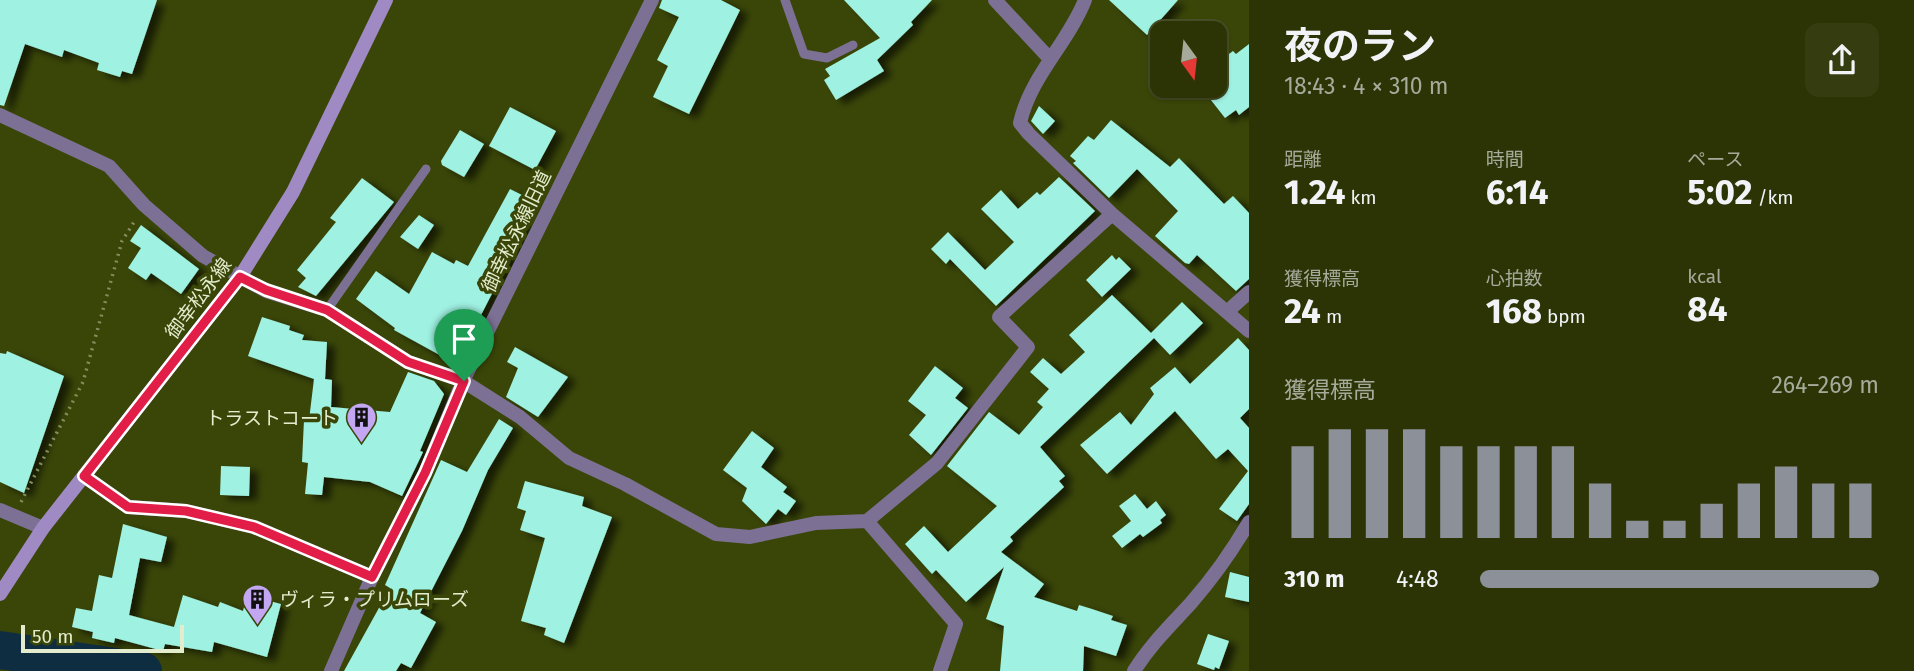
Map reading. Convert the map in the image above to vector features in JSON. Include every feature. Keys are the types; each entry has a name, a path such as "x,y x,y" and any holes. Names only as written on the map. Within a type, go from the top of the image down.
{"main road":[{"name":"御幸松永線","path":"0,594 43,528 240,277 293,192 386,0"}],"street":[{"name":"御幸松永線旧道","path":"331,671 372,577 425,473 464,381 652,0"},
{"path":"995,0 1050,59"},
{"path":"1085,0 1077,20 1050,59 1023,108 1020,123 1112,214 1249,331"},
{"path":"0,115 109,166 144,205 203,256 266,290 327,310 408,362 464,381 520,417 569,458 625,484 716,534 750,537 816,523 867,522 937,463 1028,347 999,317 1112,214"},
{"path":"1228,312 1249,292"},
{"path":"84,476 128,507 186,511 254,527 372,577"},
{"path":"7,513 43,528"},
{"path":"867,522 956,624 940,671"},
{"path":"1134,671 1149,646 1191,603 1229,555 1249,522"}],"lane":[{"path":"785,0 804,54 827,58 853,46"},
{"path":"327,310 426,169"}],"path":[{"path":"7,513 83,382 122,241 144,205"}],"building":[{"path":"0,0 157,0 132,74 122,71 120,77 97,70 99,63 64,50 62,57 25,44 4,106 0,105"},
{"path":"662,0 721,0 740,10 689,114 653,97 668,66 657,60 679,17 659,8"},
{"path":"844,0 932,0 911,22 913,25 877,60 884,71 836,100 824,80 830,76 825,69 880,38"},
{"path":"1109,0 1178,0 1159,21 1150,21 1150,32 1147,35"},
{"path":"1249,44 1249,107 1239,115 1236,110 1225,118 1209,98 1227,98 1227,55 1233,51 1236,54"},
{"path":"1039,106 1055,121 1043,134 1031,121"},
{"path":"510,107 556,131 535,170 489,146"},
{"path":"1111,120 1170,167 1179,158 1224,204 1233,196 1249,213 1249,279 1236,291 1197,255 1189,264 1185,263 1155,236 1178,211 1137,169 1109,198 1073,163 1076,161 1070,156 1088,136 1094,140"},
{"path":"460,130 484,144 464,177 442,165 441,161"},
{"path":"1059,177 1095,211 996,306 950,259 946,264 931,249 948,232 985,270 1014,242 981,209 1001,190 1018,209 1037,192 1040,195"},
{"path":"362,178 394,202 316,296 298,287 306,278 297,270 336,222 330,218"},
{"path":"510,189 532,200 521,222 527,225 456,364 394,330 395,328 356,299 376,271 409,294 432,252 454,264 456,260 468,266"},
{"path":"419,215 434,225 418,249 400,237"},
{"path":"141,225 199,269 181,294 151,273 146,280 128,268 141,248 130,241"},
{"path":"1112,255 1116,260 1119,257 1131,269 1102,297 1086,280"},
{"path":"1112,295 1151,333 1182,302 1203,323 1170,355 1154,338 1040,447 1065,476 1059,481 1064,487 1010,537 1013,541 1001,552 1044,584 1034,597 1077,611 1079,605 1113,616 1111,620 1127,625 1116,656 1084,646 1083,671 1000,671 1004,626 986,619 1004,567 966,602 936,570 932,574 905,544 924,526 948,552 997,506 947,466 989,412 1019,435 1043,407 1037,402 1049,389 1030,372 1043,358 1061,374 1085,352 1069,335"},
{"path":"262,317 290,326 289,330 304,335 302,340 327,342 325,379 332,380 331,407 390,412 408,372 434,381 444,394 420,451 423,452 402,496 370,482 324,477 322,495 305,494 308,463 302,462 304,420 309,420 314,379 248,356"},
{"path":"1238,338 1249,350 1249,409 1240,418 1249,428 1249,504 1237,521 1219,509 1248,471 1228,449 1216,459 1175,411 1107,474 1080,445 1120,412 1131,425 1154,394 1150,388 1175,367 1190,384"},
{"path":"515,347 568,377 538,417 506,397 518,368 507,362"},
{"path":"7,351 64,376 24,493 0,482 0,353 6,354"},
{"path":"935,366 963,388 955,398 968,408 931,455 909,435 926,415 908,401"},
{"path":"499,419 513,428 488,470 462,531 420,613 436,622 411,668 401,663 396,671 344,671 390,588 385,585 441,460 467,472"},
{"path":"752,431 774,448 761,467 787,487 783,492 796,501 786,515 778,509 766,524 742,501 747,488 723,470"},
{"path":"221,466 250,467 249,496 220,495"},
{"path":"525,481 584,497 582,506 612,517 564,643 544,635 546,628 521,621 545,538 520,530 526,511 517,508"},
{"path":"1135,494 1147,509 1156,501 1166,515 1160,520 1162,523 1143,537 1140,534 1122,548 1112,536 1131,521 1119,506"},
{"path":"123,524 167,537 161,562 140,558 129,615 174,627 183,595 218,607 220,602 243,611 247,595 281,604 267,657 214,642 212,652 165,644 163,651 115,638 114,643 92,638 93,632 72,627 76,608 92,611 99,575 112,578"},
{"path":"1230,572 1249,577 1249,602 1225,597"},
{"path":"1208,634 1229,641 1219,669 1197,664"}],"waterway":[{"path":"0,650 143,671"}],"place":[{"name":"トラストコート","path":"361,445"},
{"name":"ヴィラ・プリムローズ","path":"257,626"}],"route":[{"path":"240,277 266,290 327,310 408,362 464,381 425,473 372,577 254,527 186,511 128,507 84,476 240,277"}]}
